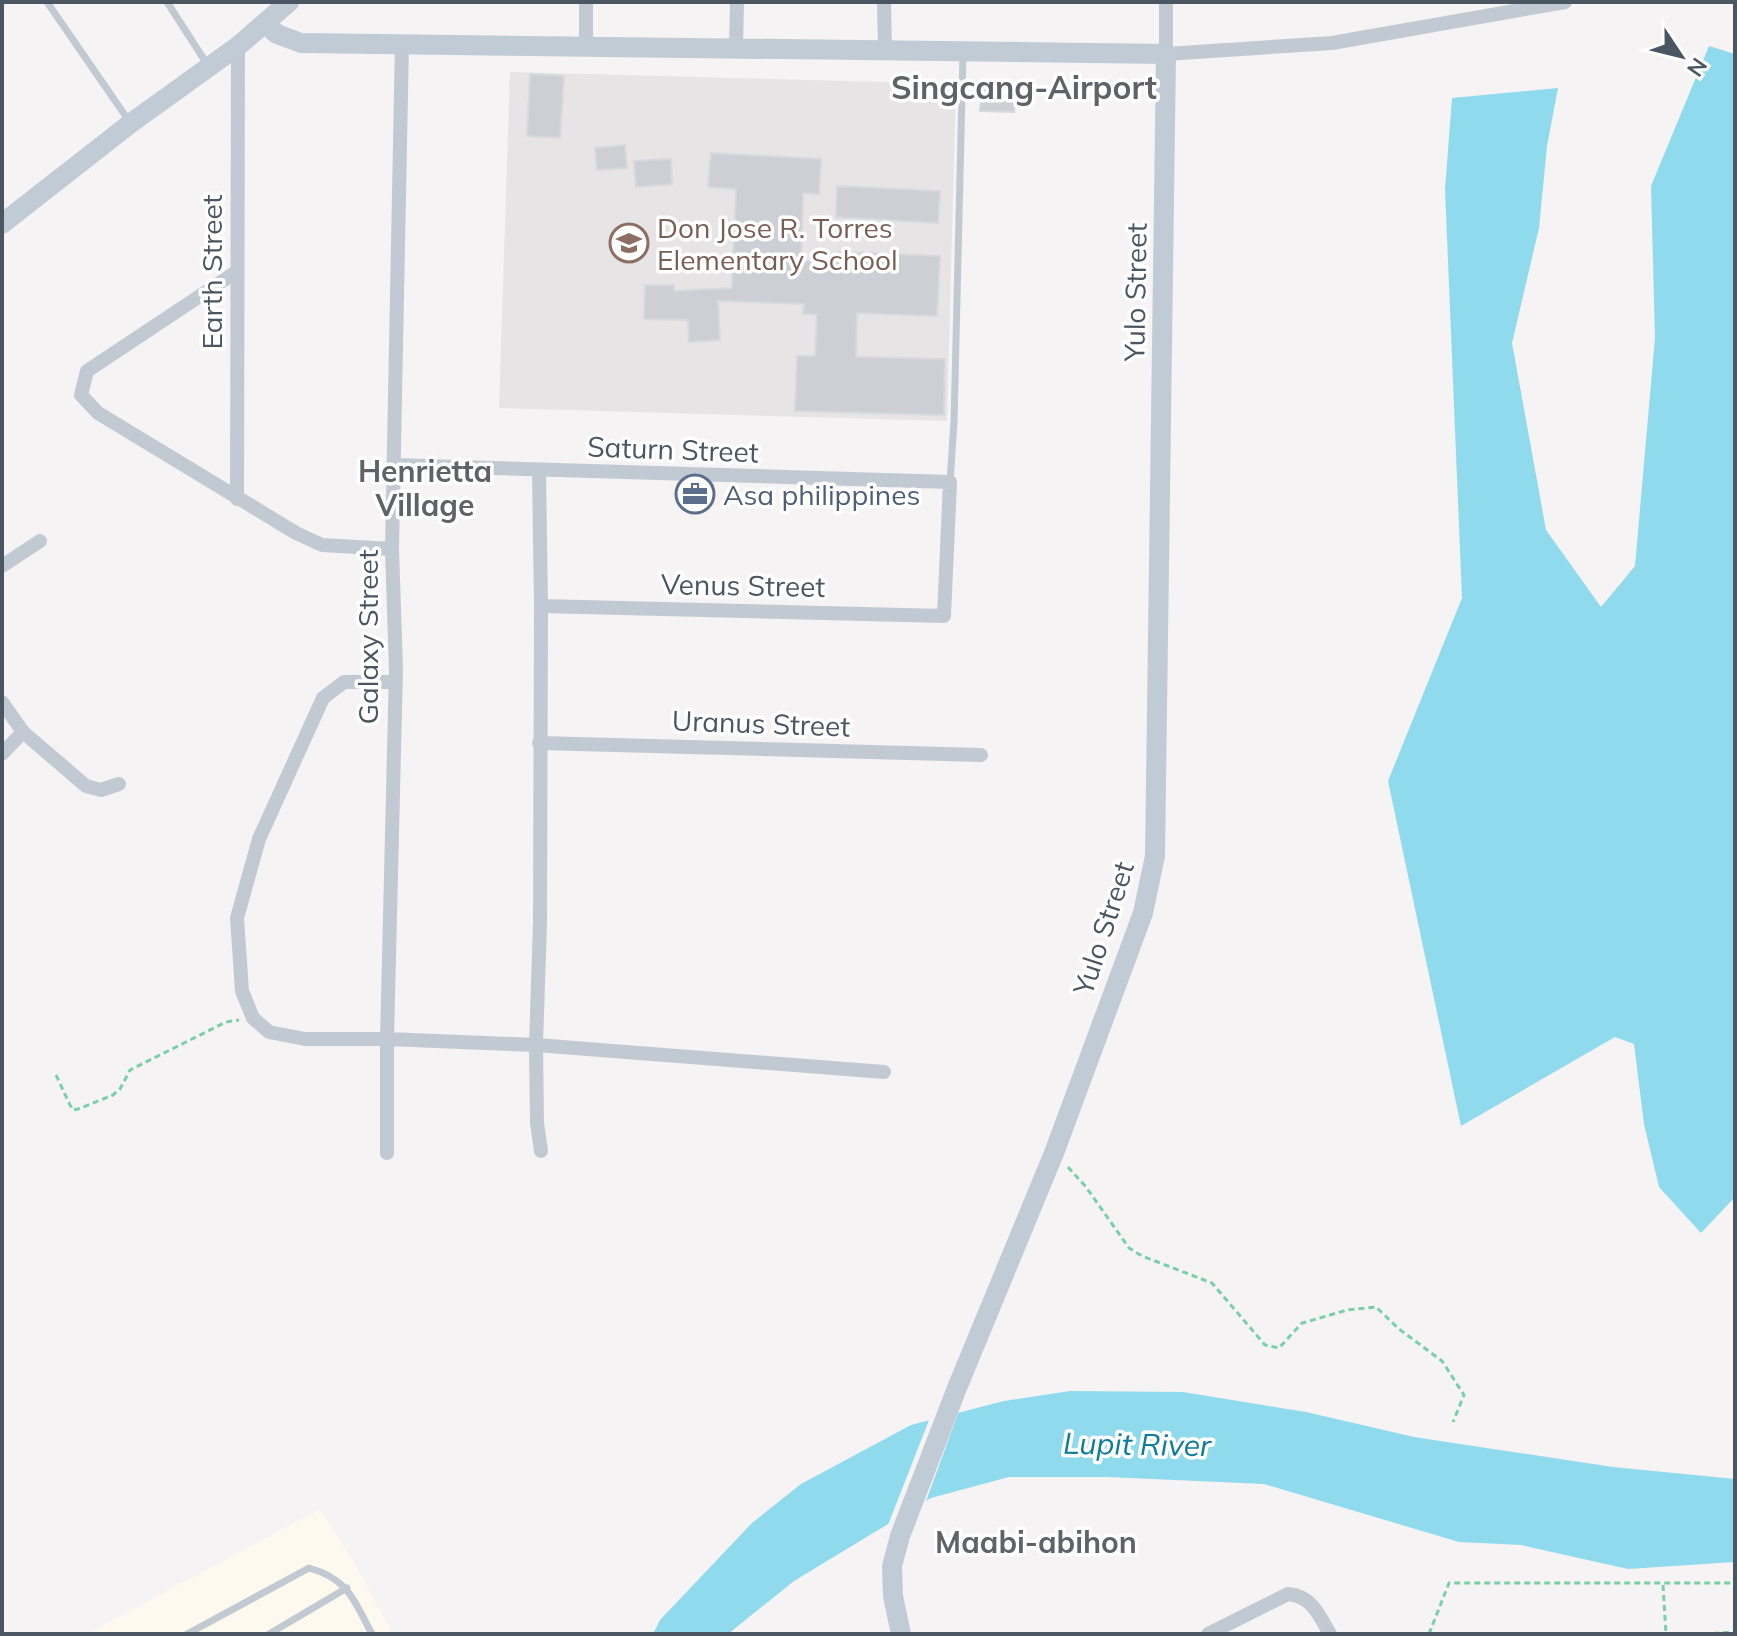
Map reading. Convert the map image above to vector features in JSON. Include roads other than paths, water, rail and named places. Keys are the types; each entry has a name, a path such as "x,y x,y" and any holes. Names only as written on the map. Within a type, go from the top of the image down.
{"street":[{"path":"2,224 131,123 238,46 289,2"},
{"path":"586,2 586,47"},
{"path":"736,47 737,2"},
{"path":"884,2 885,50"},
{"path":"1166,2 1166,54"},
{"path":"266,24 277,34 301,43 1166,54 1332,43 1501,8 1565,2"},
{"name":"Galaxy Street","path":"387,1153 395,682 392,549 402,43"},
{"name":"Earth Street","path":"237,499 238,46"},
{"name":"Yulo Street","path":"901,1634 893,1596 892,1566 900,1536 1054,1153 1143,913 1155,856 1166,54"},
{"path":"236,272 87,371 81,395 98,413 296,533 322,545 392,549"},
{"name":"Saturn Street","path":"394,465 950,482"},
{"path":"539,471 540,922 536,1045 537,1123 541,1151"},
{"name":"Venus Street","path":"541,606 944,616 950,482"},
{"path":"2,566 40,541"},
{"path":"395,682 344,682 323,698 259,839 237,918 242,991 253,1018 269,1032 305,1039 536,1045 884,1072"},
{"path":"2,702 23,732 86,786 101,790 119,784"},
{"path":"2,754 23,732"},
{"name":"Uranus Street","path":"539,743 981,755"},
{"path":"1208,1634 1288,1594 1309,1600 1330,1634"}],"lane":[{"path":"47,2 131,123"},
{"path":"167,2 208,66"},
{"path":"950,482 963,53"},
{"path":"187,1634 309,1568 329,1574 347,1588 372,1634"},
{"path":"269,1634 347,1588"}],"water":[{"path":"1709,46 1735,54 1735,1197 1701,1233 1659,1187 1644,1124 1634,1044 1615,1037 1461,1126 1388,781 1462,598 1445,189 1452,98 1558,88 1547,146 1539,228 1512,343 1546,530 1601,607 1635,566 1655,338 1651,186"},
{"name":"Lupit River","path":"1070,1391 1183,1392 1306,1412 1414,1437 1613,1467 1735,1479 1735,1562 1628,1569 1521,1545 1459,1542 1264,1484 1108,1477 1009,1477 931,1498 794,1581 728,1634 653,1634 660,1620 752,1523 801,1484 911,1425 1004,1401"}],"place":[{"name":"Don Jose R. Torres Elementary School","path":"629,243"},
{"name":"Asa philippines","path":"695,494"}],"district":[{"name":"Singcang-Airport","path":"1024,87"},
{"name":"Henrietta Village","path":"425,488"},
{"name":"Maabi-abihon","path":"1036,1542"}]}
